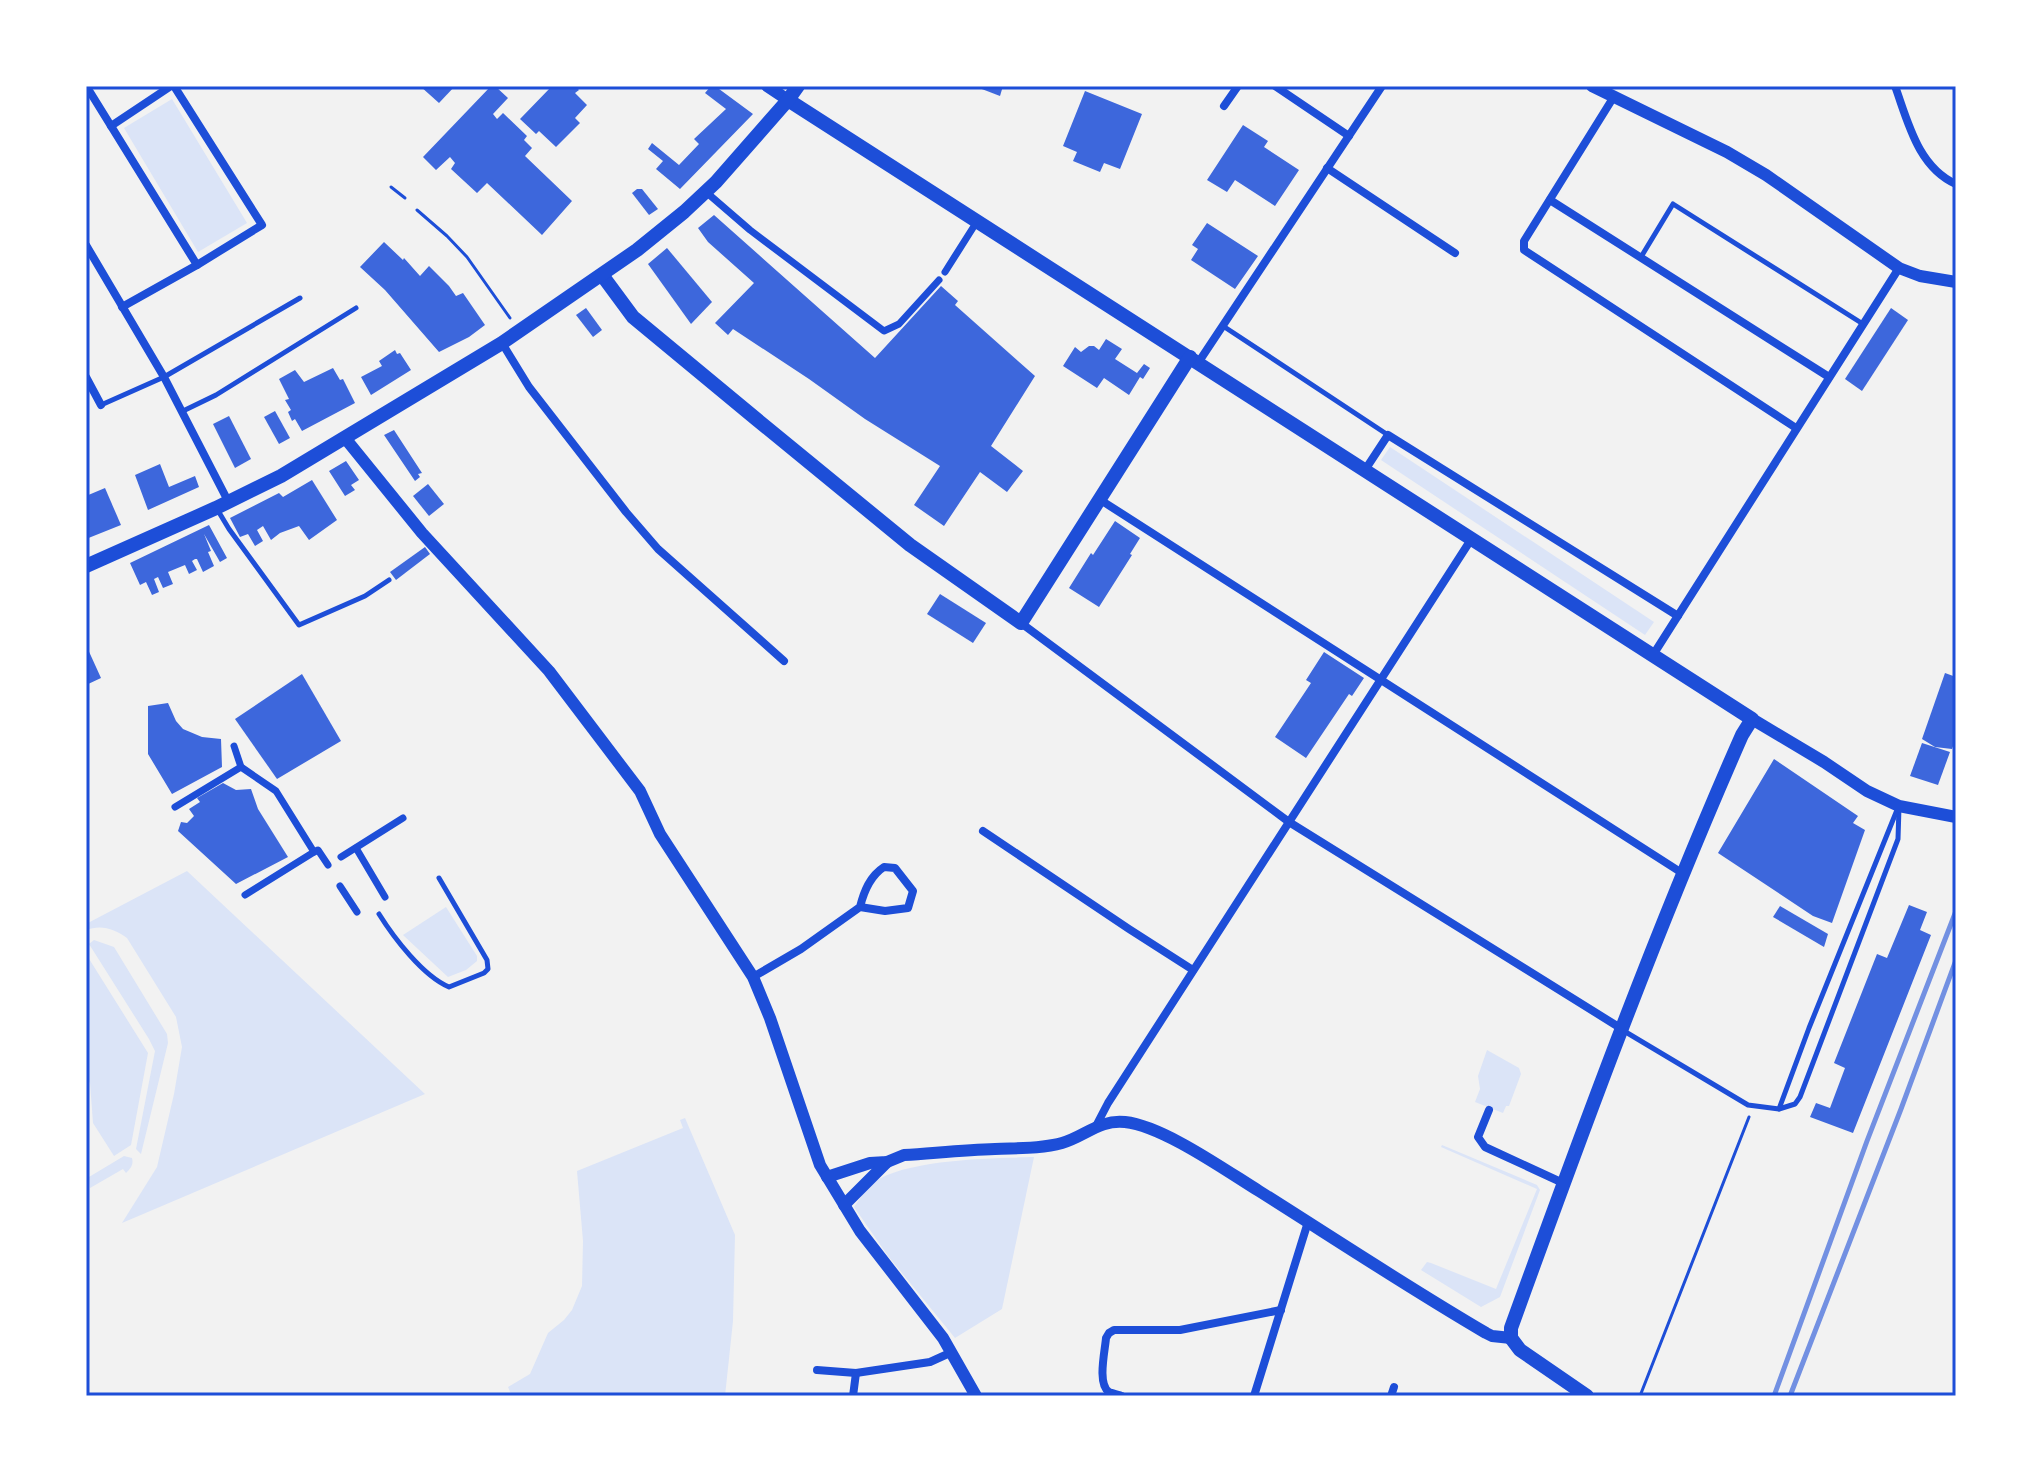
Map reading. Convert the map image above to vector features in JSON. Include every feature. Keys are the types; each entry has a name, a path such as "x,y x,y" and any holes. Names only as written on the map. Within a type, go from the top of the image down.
{"main road":[{"path":"86,566 281,476 502,343 648,242 706,192 798,86"},
{"path":"788,100 1752,719 1742,735 1682,873 1511,1328 1513,1344 1564,1389 1587,1396"},
{"path":"602,275 633,317 910,545 1021,623 1098,499 1194,360"}],"street":[{"path":"111,126 173,86 262,225 122,307"},
{"path":"767,86 788,100"},
{"path":"1224,106 1238,86"},
{"path":"1275,86 1349,136"},
{"path":"1194,360 1222,326 1382,86"},
{"path":"1592,86 1727,152 1766,175 1899,268 1909,273 1956,282"},
{"path":"1895,86 1921,154 1941,176 1956,184"},
{"path":"90,92 197,265"},
{"path":"1613,98 1523,246 1527,253 1796,428"},
{"path":"1327,168 1455,253"},
{"path":"706,192 750,230 884,331 899,324 939,280"},
{"path":"1550,200 1829,377"},
{"path":"945,272 976,223"},
{"path":"86,245 164,377 222,505"},
{"path":"1653,655 1899,268"},
{"path":"502,343 529,387 658,549 784,661"},
{"path":"86,377 101,405"},
{"path":"1365,470 1388,435 1678,616"},
{"path":"345,438 422,533 549,671 640,791 660,834 753,977 827,1177 860,1231 933,1324 976,1396"},
{"path":"1098,499 1682,873"},
{"path":"1096,1126 1472,538"},
{"path":"1021,623 1289,822 1622,1029"},
{"path":"1752,719 1867,791 1899,806 1956,817"},
{"path":"234,746 241,767 276,791 314,852"},
{"path":"175,807 241,767"},
{"path":"341,857 403,818"},
{"path":"983,831 1193,970"},
{"path":"356,848 385,897"},
{"path":"245,895 318,850 328,865"},
{"path":"753,977 801,949 860,907 864,891 884,867 895,868 913,891 908,908 885,911 860,907"},
{"path":"340,886 357,912"},
{"path":"1489,1110 1478,1137 1485,1147 1563,1183"},
{"path":"827,1177 904,1155 1053,1145 1109,1123 1142,1126 1216,1164 1486,1333 1511,1338"},
{"path":"844,1205 887,1162"},
{"path":"1254,1396 1308,1222"},
{"path":"1122,1396 1110,1393 1104,1387 1102,1377 1106,1338 1114,1330 1180,1330 1281,1310"},
{"path":"817,1370 856,1373 930,1362 952,1352"},
{"path":"853,1396 856,1373"}],"lane":[{"path":"1641,257 1673,204 1863,324"},
{"path":"101,405 164,377 300,298"},
{"path":"182,412 216,395 356,308"},
{"path":"1222,326 1388,435"},
{"path":"222,505 229,529 299,625 365,596 389,580"},
{"path":"1622,1029 1742,1102 1779,1109 1795,1104 1898,839 1899,806"},
{"path":"1779,1109 1899,806"},
{"path":"379,914 393,937 437,981 449,987 484,973 488,969 487,960 439,878"}],"path":[{"path":"391,187 405,198"},
{"path":"417,210 467,257 519,331"},
{"path":"1640,1396 1753,1106"}],"shaded area":[{"path":"172,99 247,223 198,252 124,128"},
{"path":"1390,447 1654,622 1645,635 1381,460"},
{"path":"187,871 425,1094 122,1223 157,1167 182,1047 176,1017 127,938 108,928 86,930 86,924"},
{"path":"446,907 477,956 477,961 466,970 448,977 403,935"},
{"path":"94,940 114,947 167,1034 168,1043 141,1154 136,1149 155,1051 89,944"},
{"path":"86,954 148,1053 131,1145 114,1156 93,1123 90,1083 86,1076"},
{"path":"1487,1050 1519,1068 1521,1074 1509,1106 1503,1113 1475,1102 1480,1089 1478,1076"},
{"path":"685,1118 735,1235 733,1321 725,1396 510,1396 508,1387 530,1374 548,1333 572,1310 582,1286 583,1241 577,1171 683,1128 680,1120"},
{"path":"1442,1145 1537,1185 1540,1190 1500,1297 1481,1307 1421,1270 1427,1262 1431,1263 1496,1289 1537,1189"},
{"path":"124,1156 132,1158 131,1167 126,1173 123,1169 90,1188 89,1177"},
{"path":"1034,1157 1002,1309 955,1338 888,1256 854,1207 874,1182 907,1169 951,1161"}],"building":[{"path":"420,86 455,86 439,103"},
{"path":"491,86 508,98 493,114 497,119 503,113 527,136 524,140 532,148 525,156 572,201 542,235 487,183 477,193 451,169 455,163 450,157 436,170 423,157"},
{"path":"552,86 575,86 579,90 575,93 587,105 575,118 580,123 556,147 520,119"},
{"path":"711,86 753,114 680,189 656,169 663,161 648,149 652,143 679,165 699,144 694,139 726,109 705,93"},
{"path":"974,86 1003,86 1000,96"},
{"path":"1085,91 1142,114 1120,169 1104,163 1100,172 1073,161 1077,152 1063,146"},
{"path":"1243,125 1268,141 1264,147 1299,170 1275,206 1235,180 1227,192 1207,180"},
{"path":"642,189 658,209 649,215 632,193"},
{"path":"714,215 875,358 941,286 958,301 955,305 1035,376 991,446 1023,471 1007,492 980,472 944,526 914,505 940,466 733,329 728,335 715,323 754,283 708,242 698,228"},
{"path":"1207,223 1258,256 1235,289 1191,260 1198,249 1192,245"},
{"path":"384,242 420,276 429,266 456,296 463,293 485,325 439,352 385,290 360,267"},
{"path":"667,248 712,302 691,324 648,264"},
{"path":"586,308 602,330 593,337 576,315"},
{"path":"1891,308 1908,320 1862,391 1845,379"},
{"path":"1106,339 1122,349 1115,359 1137,373 1144,364 1150,368 1129,395 1104,378 1097,388 1063,366 1075,347 1081,352 1089,346 1099,350"},
{"path":"395,350 411,370 371,395 361,377 382,366 379,361"},
{"path":"333,368 340,380 343,379 355,403 302,431 288,412 291,410 285,400 289,399 279,379 295,370 304,382"},
{"path":"275,411 290,438 279,444 264,417"},
{"path":"229,416 251,459 235,468 213,424"},
{"path":"394,430 422,473 415,481 384,435"},
{"path":"346,461 359,480 351,485 355,490 345,496 329,471"},
{"path":"160,464 169,487 195,476 199,487 148,510 135,475"},
{"path":"312,480 337,520 309,540 299,526 271,540 263,526 257,530 263,541 255,546 248,534 240,537 230,518 279,493 283,497"},
{"path":"428,484 444,504 429,516 413,496"},
{"path":"105,488 121,525 86,539 86,496"},
{"path":"1115,521 1140,538 1099,607 1069,588"},
{"path":"209,525 227,558 220,562 204,534 214,566 203,572 195,559 192,561 197,570 189,574 185,565 168,572 173,584 163,588 158,577 154,579 159,592 152,595 146,582 140,585 130,563"},
{"path":"425,547 430,554 396,580 390,572"},
{"path":"940,594 986,623 973,643 927,614"},
{"path":"86,645 101,678 86,685"},
{"path":"1324,652 1364,678 1352,696 1349,694 1306,758 1275,737 1311,683 1306,680"},
{"path":"1945,673 1956,677 1956,738 1952,749 1935,747 1922,739"},
{"path":"302,674 341,741 277,779 235,719"},
{"path":"168,703 183,729 202,737 221,739 222,767 172,794 148,754 148,706"},
{"path":"1922,743 1950,752 1938,785 1910,776"},
{"path":"1774,759 1858,816 1853,823 1865,830 1832,923 1813,916 1718,853"},
{"path":"223,783 236,790 251,789 258,809 288,857 236,884 178,831 181,822 187,823 194,816 189,809 200,802 197,798"},
{"path":"1909,905 1927,912 1920,930 1931,935 1853,1133 1810,1117 1816,1103 1830,1108 1845,1068 1834,1063 1877,954 1887,958"},
{"path":"1780,906 1828,934 1824,947 1773,917"}],"railway":[{"path":"1774,1396 1867,1141 1956,911"},
{"path":"1790,1396 1956,960"}]}
